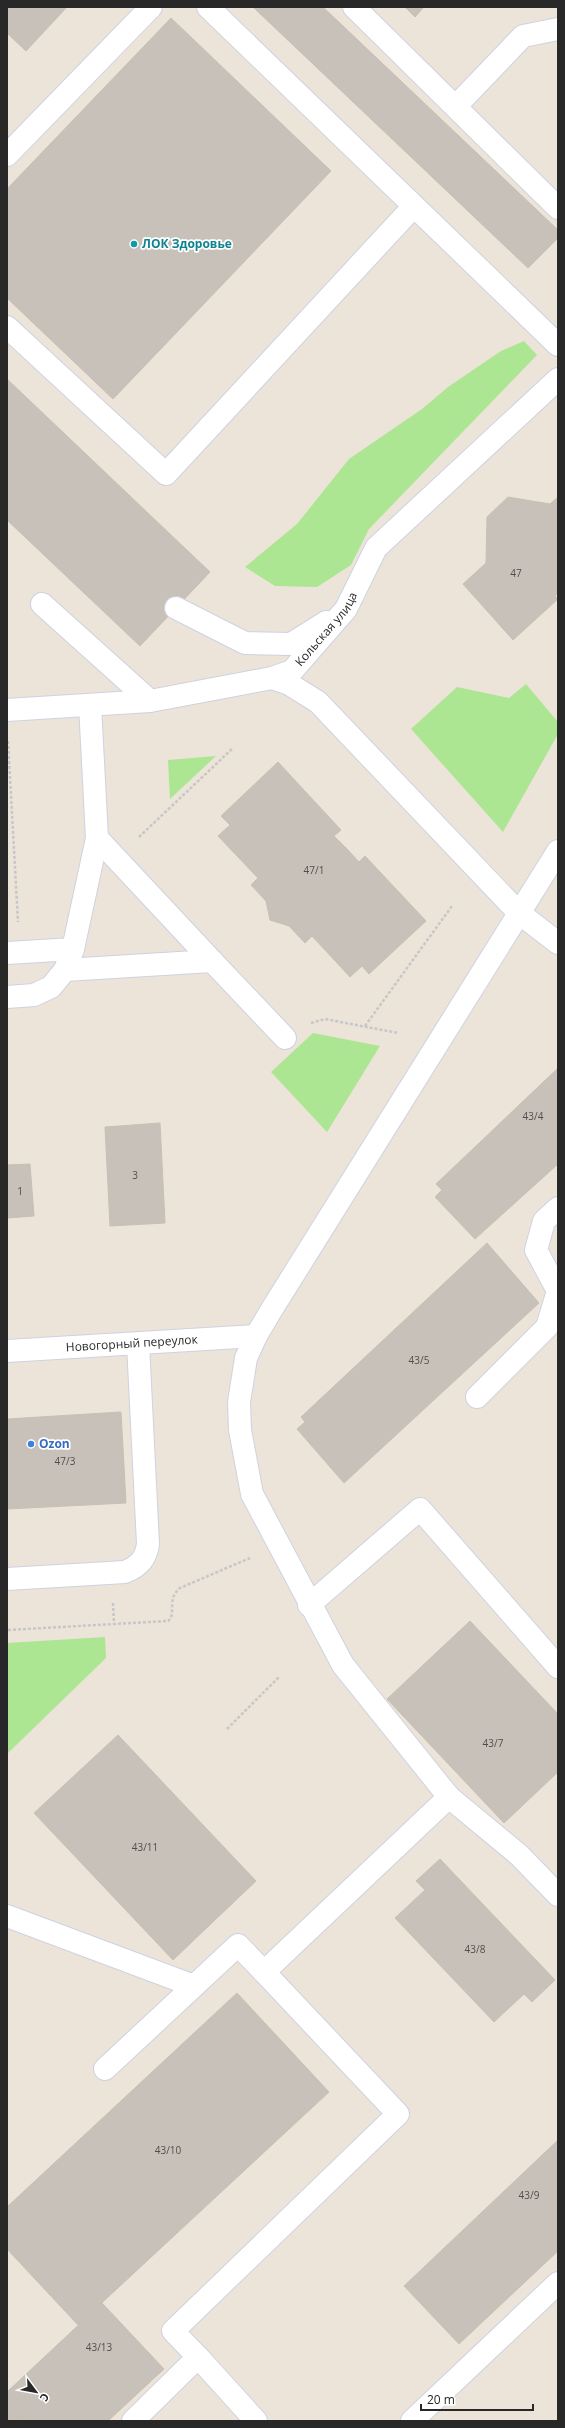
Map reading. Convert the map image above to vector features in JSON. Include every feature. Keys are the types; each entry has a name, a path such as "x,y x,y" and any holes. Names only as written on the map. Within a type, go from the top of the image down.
{"street":[{"path":"7,155 151,7"},
{"path":"208,7 558,344"},
{"path":"354,7 558,208"},
{"path":"456,106 523,36 558,29"},
{"path":"7,327 166,474 414,206"},
{"name":"Кольская улица","path":"7,710 150,701 272,678 292,671 346,609 376,548 558,379"},
{"path":"42,604 150,701"},
{"path":"176,608 245,643 291,644 346,609"},
{"path":"272,678 289,684 318,702 519,913 558,943"},
{"path":"7,997 41,993 55,984 65,970 73,949 97,838 90,705"},
{"path":"97,838 285,1038"},
{"path":"558,851 256,1336 246,1358 241,1381 239,1402 240,1430 252,1494 309,1605 343,1665 449,1797 519,1855 558,1895"},
{"path":"14,953 73,949"},
{"path":"65,970 212,961"},
{"path":"477,1397 547,1327 558,1290 536,1250 544,1221 558,1208"},
{"name":"Новогорный переулок","path":"7,1351 256,1336"},
{"path":"7,1579 125,1572 138,1566 142,1561 148,1544 138,1344"},
{"path":"309,1605 420,1509 558,1667"},
{"path":"264,1972 449,1797"},
{"path":"7,1916 194,1986"},
{"path":"105,2069 238,1945 398,2114 173,2331 256,2421"},
{"path":"412,2421 558,2283"},
{"path":"133,2421 198,2357"}],"path":[{"path":"8,739 14,953"},
{"path":"117,858 233,748"},
{"path":"365,1026 452,906"},
{"path":"285,1038 319,1019 398,1033"},
{"path":"132,1623 168,1621 172,1615 173,1596 180,1588 227,1569 277,1543"},
{"path":"8,1630 114,1624"},
{"path":"227,1729 279,1678"}],"green space":[{"path":"524,341 537,355 369,529 351,565 317,587 275,586 245,567 297,524 349,459 422,409 448,387 501,351"},
{"path":"526,684 558,722 558,734 503,832 411,729 457,687 509,698"},
{"path":"216,756 170,799 168,760"},
{"path":"313,1033 380,1046 327,1132 271,1072"},
{"path":"105,1637 106,1658 7,1754 7,1643"}],"building":[{"path":"7,7 67,7 26,51 7,33"},
{"path":"253,7 323,7 558,230 558,238 528,268"},
{"path":"405,7 424,7 415,17"},
{"name":"ЛОК Здоровье","path":"171,18 331,171 113,399 7,298 7,189"},
{"path":"7,379 210,572 140,646 7,520"},
{"path":"508,497 550,504 558,497 558,593 555,596 558,599 513,640 463,584 486,563 487,517"},
{"path":"278,762 341,830 334,836 359,862 365,856 426,921 369,974 362,966 350,977 312,936 305,943 289,926 270,920 266,901 251,885 258,878 218,836 230,825 221,816"},
{"path":"558,1068 558,1164 475,1239 435,1197 442,1190 436,1184"},
{"path":"160,1123 165,1223 110,1226 105,1127"},
{"path":"30,1164 34,1216 7,1218 7,1165"},
{"path":"487,1243 539,1303 344,1483 297,1429 305,1422 301,1417"},
{"path":"121,1412 126,1503 7,1509 7,1419"},
{"path":"470,1621 558,1714 558,1772 504,1823 387,1699"},
{"path":"118,1735 256,1881 173,1960 34,1813"},
{"path":"440,1859 555,1980 532,2002 524,1994 494,2022 395,1918 425,1890 416,1881"},
{"path":"237,1993 329,2092 78,2325 7,2249 7,2207"},
{"path":"558,2140 558,2251 459,2344 404,2286"},
{"path":"102,2303 164,2369 108,2421 22,2421 7,2405 7,2392"},
{"path":"7,2405 22,2421 7,2421"}],"place":[{"name":"ЛОК Здоровье","path":"134,244"},
{"name":"Ozon","path":"31,1444"}]}
